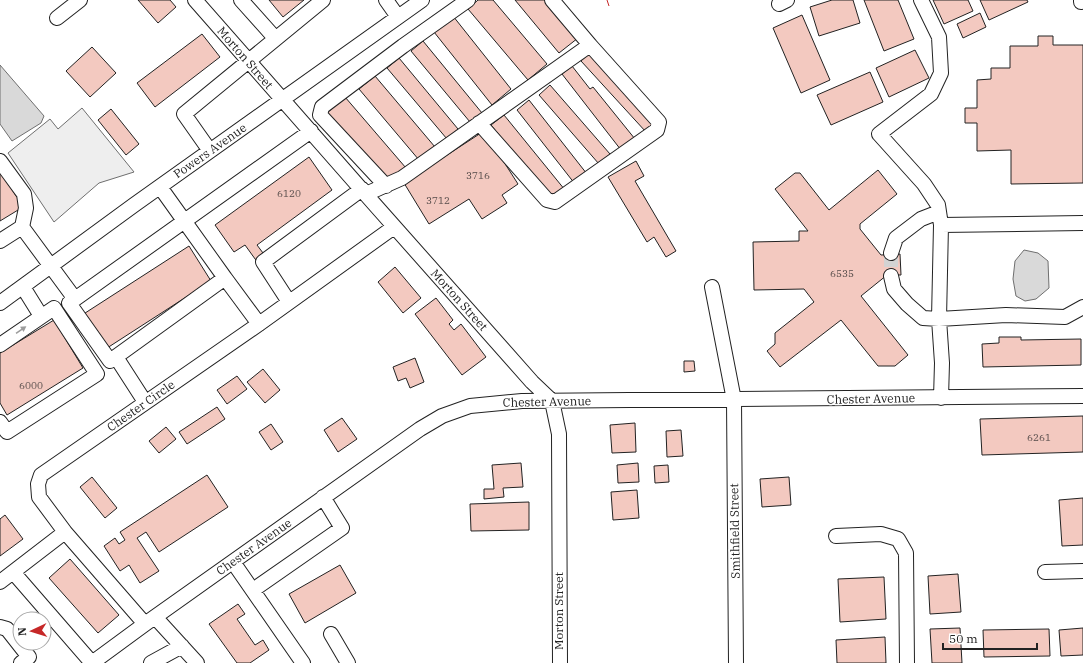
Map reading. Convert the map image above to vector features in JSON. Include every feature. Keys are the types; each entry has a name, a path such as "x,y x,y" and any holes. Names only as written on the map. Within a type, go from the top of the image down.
{"street":[{"path":"57,18 80,0"},
{"name":"Morton Street","path":"195,0 281,101 311,131 532,382 552,401 559,434 560,663"},
{"path":"241,0 275,38"},
{"path":"210,151 184,114 323,0"},
{"path":"386,0 398,17"},
{"name":"Powers Avenue","path":"0,303 422,0"},
{"path":"386,186 320,115 322,107 403,46 468,0"},
{"path":"479,123 547,200 555,202 657,130 659,122 552,0"},
{"path":"921,0 939,37 941,73 931,94 879,134 924,184 938,205 940,218 939,319 942,362 940,398"},
{"path":"289,302 263,262 364,192 386,186 402,178 590,45"},
{"path":"226,278 110,361 69,303 311,131"},
{"path":"0,161 24,194 26,208 22,227 0,241"},
{"path":"160,187 259,324"},
{"path":"891,253 896,238 921,219 940,218 1083,223"},
{"path":"22,227 75,299"},
{"name":"Chester Circle","path":"197,663 182,646 150,620 65,532 39,497 38,484 41,475 259,324 394,227"},
{"path":"891,276 894,289 907,304 923,318 939,319 1006,315 1065,317 1083,307"},
{"path":"23,287 41,316"},
{"name":"Smithfield Street","path":"712,287 734,400 736,663"},
{"path":"0,344 54,308 97,374 7,432 0,422"},
{"path":"116,357 145,402"},
{"name":"Chester Avenue","path":"92,663 323,497 442,416 470,406 522,400 734,400 1083,396"},
{"path":"253,590 342,528 323,497"},
{"path":"0,582 65,532"},
{"path":"836,536 882,534 898,539 906,553 907,663"},
{"path":"233,562 303,663"},
{"path":"1045,572 1083,571"},
{"path":"13,572 92,663"},
{"path":"0,627 7,629 29,657 24,662"},
{"path":"331,634 348,663"},
{"path":"150,663 182,646"}],"shaded area":[{"path":"0,65 44,116 41,123 12,141 0,124"},
{"path":"82,108 134,172 99,183 54,222 8,153 50,119 58,129"},
{"path":"1024,250 1038,253 1048,261 1049,288 1036,299 1025,301 1016,296 1013,279 1015,261"}],"building":[{"path":"138,0 170,0 176,7 158,23"},
{"path":"269,0 304,0 283,17"},
{"path":"478,0 493,0 547,64 528,80 468,9"},
{"path":"515,0 547,0 578,38 559,53"},
{"path":"832,0 853,0 860,23 819,36 810,7"},
{"path":"864,0 898,0 914,39 884,51"},
{"path":"933,0 968,0 973,11 944,24"},
{"path":"980,0 1027,0 1028,2 989,20"},
{"path":"980,13 986,27 963,38 957,24"},
{"path":"802,15 830,80 801,93 773,28"},
{"path":"453,16 511,89 492,105 434,32"},
{"path":"202,34 220,57 155,107 137,83"},
{"path":"1038,36 1053,36 1053,45 1083,45 1083,183 1011,184 1011,150 977,151 977,123 965,123 965,108 977,108 977,80 991,79 991,68 1010,68 1010,46 1038,46"},
{"path":"423,41 482,113 470,122 411,51"},
{"path":"92,47 116,73 90,97 66,71"},
{"path":"593,50 657,121 646,132 581,61"},
{"path":"915,50 929,78 889,97 876,68"},
{"path":"399,58 458,129 447,139 387,68"},
{"path":"572,66 590,89 593,87 635,139 621,150 562,74"},
{"path":"870,72 883,102 831,125 817,95"},
{"path":"375,76 435,147 419,160 359,89"},
{"path":"550,85 610,154 599,164 539,95"},
{"path":"345,97 406,168 387,184 327,113"},
{"path":"529,100 587,174 575,184 517,110"},
{"path":"111,109 139,144 126,155 98,120"},
{"path":"504,115 565,190 552,200 491,125"},
{"path":"484,131 518,184 502,195 507,203 482,219 469,199 429,224 404,183"},
{"path":"309,157 332,190 257,245 266,257 258,263 245,245 234,252 215,225"},
{"path":"636,161 644,176 635,181 676,251 666,257 654,237 647,242 608,177"},
{"path":"0,170 23,207 0,221"},
{"path":"878,170 897,194 860,224 860,229 881,255 900,254 901,275 887,275 861,296 908,355 895,366 878,366 841,320 780,367 767,351 775,344 775,333 814,302 804,289 754,290 753,242 799,241 799,231 808,231 775,189 795,173 800,173 829,210"},
{"path":"189,246 211,281 104,350 82,315"},
{"path":"395,267 421,298 403,313 378,282"},
{"path":"436,298 453,320 449,324 454,330 461,324 486,357 462,375 415,314"},
{"path":"54,320 83,368 7,415 0,403 0,353"},
{"path":"999,337 1021,337 1021,340 1081,339 1081,365 983,367 982,344 999,343"},
{"path":"415,358 424,382 410,388 406,378 398,381 393,367"},
{"path":"684,361 694,361 695,371 684,372"},
{"path":"263,369 280,390 265,403 247,382"},
{"path":"237,376 247,389 227,404 217,390"},
{"path":"217,407 225,419 187,444 179,432"},
{"path":"1083,416 1083,452 982,455 980,419"},
{"path":"342,418 357,439 338,452 324,430"},
{"path":"635,423 636,452 612,453 610,425"},
{"path":"271,424 283,442 271,450 259,432"},
{"path":"166,427 176,439 159,453 149,441"},
{"path":"681,430 683,456 667,457 666,431"},
{"path":"521,463 523,487 503,488 504,497 484,499 484,489 494,489 492,465"},
{"path":"638,463 639,482 618,483 617,465"},
{"path":"668,465 669,482 655,483 654,466"},
{"path":"207,475 228,507 159,552 146,532 137,538 159,571 140,583 129,565 120,571 104,546 115,538 119,544 125,540 120,532"},
{"path":"92,477 117,508 105,518 80,487"},
{"path":"789,477 791,505 762,507 760,479"},
{"path":"637,490 639,518 613,520 611,492"},
{"path":"1083,498 1083,545 1062,546 1059,500"},
{"path":"529,502 529,530 471,531 470,504"},
{"path":"5,515 23,539 0,556 0,519"},
{"path":"70,559 119,615 98,633 49,578"},
{"path":"340,565 356,593 305,623 289,594"},
{"path":"958,574 961,612 930,614 928,576"},
{"path":"884,577 886,619 840,622 838,579"},
{"path":"238,604 245,614 237,619 255,645 263,640 269,650 250,663 237,663 209,624"},
{"path":"960,628 962,663 932,663 930,629"},
{"path":"1083,628 1083,655 1061,656 1059,630"},
{"path":"1049,629 1050,656 984,657 983,630"},
{"path":"885,637 886,663 837,663 836,640"}],"tunnel":[{"path":"891,253 891,276"}],"power":[{"path":"607,0 609,6"}]}
